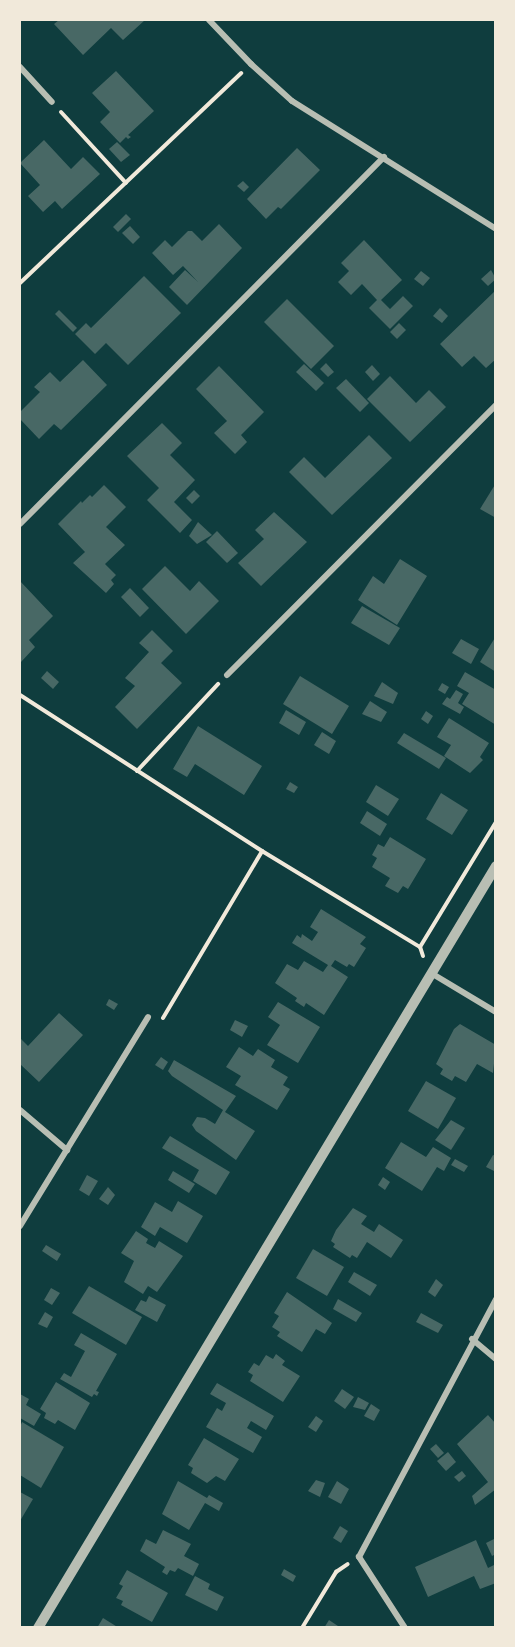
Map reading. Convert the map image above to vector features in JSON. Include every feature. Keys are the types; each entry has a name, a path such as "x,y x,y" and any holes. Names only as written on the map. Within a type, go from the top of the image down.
{"street":[{"path":"209,20 251,64 292,101 495,229"},
{"path":"20,67 52,102"},
{"path":"20,524 384,157"},
{"path":"227,675 495,405"},
{"path":"39,1628 495,866"},
{"path":"431,972 495,1012"},
{"path":"20,1226 148,1017"},
{"path":"20,1110 67,1150"},
{"path":"405,1628 359,1557 495,1299"},
{"path":"472,1339 495,1359"}],"path":[{"path":"20,283 251,64"},
{"path":"52,102 126,183"},
{"path":"137,771 227,675"},
{"path":"20,695 262,851 420,947 431,972"},
{"path":"420,947 495,822"},
{"path":"148,1017 164,1018 262,851"},
{"path":"302,1628 336,1572 359,1557"}],"building":[{"path":"59,20 145,20 123,40 111,28 83,55 54,24"},
{"path":"116,71 154,111 128,135 131,137 128,139 126,137 120,143 100,122 110,112 92,93"},
{"path":"44,140 71,169 83,157 100,174 62,209 55,201 43,212 28,196 40,185 20,163"},
{"path":"117,142 130,155 121,162 109,149"},
{"path":"297,148 320,170 281,209 278,207 266,219 247,199"},
{"path":"243,181 249,187 244,192 237,186"},
{"path":"126,214 131,219 118,232 113,227"},
{"path":"219,224 242,248 187,305 169,287 185,270 198,282 183,266 173,275 152,253 165,240 172,247 188,231 192,231 202,241"},
{"path":"130,226 140,237 133,244 122,233"},
{"path":"364,240 402,280 381,300 390,309 403,296 413,306 390,329 369,308 377,300 362,284 351,295 338,282 349,271 341,263"},
{"path":"491,270 496,279 488,286 481,279"},
{"path":"421,271 430,278 423,286 414,279"},
{"path":"144,276 181,313 128,365 106,343 95,354 75,334 86,323 91,328"},
{"path":"496,290 496,359 486,368 474,356 462,367 440,344"},
{"path":"287,299 334,346 311,369 264,322"},
{"path":"440,308 448,316 442,323 433,316"},
{"path":"59,310 77,328 73,332 55,314"},
{"path":"399,323 406,330 397,339 390,332"},
{"path":"83,360 107,385 61,430 54,424 39,439 20,419 20,412 40,392 34,387 50,372 60,382"},
{"path":"326,363 334,372 328,377 320,369"},
{"path":"304,364 324,383 316,391 296,372"},
{"path":"372,365 380,374 373,381 365,372"},
{"path":"219,366 264,412 241,435 247,442 235,454 214,433 227,421 196,389"},
{"path":"390,376 416,403 429,390 446,407 410,442 367,399"},
{"path":"346,379 369,403 360,412 336,388"},
{"path":"162,423 182,443 170,455 195,480 174,502 192,520 180,533 147,500 159,488 127,456"},
{"path":"369,435 392,458 332,515 289,472 304,457 325,478"},
{"path":"496,483 496,518 480,509"},
{"path":"104,485 126,507 106,527 125,545 105,564 116,575 111,580 114,584 106,593 73,563 85,552 58,524 81,501 82,503 90,495 92,497"},
{"path":"194,490 200,496 192,504 186,498"},
{"path":"274,512 307,542 261,586 238,563 264,539 255,530"},
{"path":"198,522 212,535 197,544 189,536"},
{"path":"217,531 238,553 227,563 206,542"},
{"path":"400,559 427,576 397,625 358,600 373,576 384,584"},
{"path":"165,566 190,591 199,581 219,601 186,634 142,589"},
{"path":"20,581 53,616 29,640 35,647 21,662"},
{"path":"130,588 149,608 140,617 121,597"},
{"path":"362,606 400,628 389,645 351,623"},
{"path":"152,630 173,651 161,663 182,683 137,729 115,707 135,686 125,678 149,652 139,643"},
{"path":"496,636 496,672 480,662"},
{"path":"461,639 479,649 471,664 452,653"},
{"path":"47,671 59,682 53,689 41,678"},
{"path":"465,672 496,690 496,725 462,704 469,693 457,686"},
{"path":"300,676 349,706 332,734 283,704"},
{"path":"382,682 398,693 393,704 374,696"},
{"path":"442,683 449,687 445,694 438,690"},
{"path":"456,690 463,694 458,703 464,707 460,714 442,704 447,697 450,699"},
{"path":"370,701 387,712 381,722 362,714"},
{"path":"286,710 306,722 299,735 279,723"},
{"path":"426,711 433,716 428,724 421,719"},
{"path":"449,718 489,743 480,757 483,760 470,773 444,756 451,745 437,737"},
{"path":"198,726 262,766 244,795 195,764 187,777 173,769"},
{"path":"322,732 336,741 329,754 314,745"},
{"path":"404,733 446,758 439,769 397,743"},
{"path":"290,782 298,787 294,793 286,789"},
{"path":"376,785 399,799 388,816 366,802"},
{"path":"441,793 468,810 452,835 426,819"},
{"path":"367,811 387,824 380,836 360,823"},
{"path":"390,837 426,859 408,889 403,886 398,893 385,886 390,878 372,867 377,858 372,855 378,844 384,847"},
{"path":"321,909 366,937 360,944 366,948 354,967 349,964 347,967 335,960 331,966 348,977 324,1015 306,1003 304,1007 295,1001 297,998 275,983 287,964 298,970 304,961 323,972 328,965 292,943 297,935 301,938 302,934 312,941 318,932 310,927"},
{"path":"109,999 118,1004 114,1010 106,1005"},
{"path":"278,1002 320,1027 298,1063 267,1045 280,1025 268,1017"},
{"path":"59,1013 83,1035 39,1082 20,1064 20,1038 28,1046"},
{"path":"235,1020 248,1026 242,1037 230,1030"},
{"path":"460,1024 496,1045 493,1073 477,1064 466,1082 455,1076 452,1081 440,1074 443,1069 436,1064 454,1029"},
{"path":"239,1047 253,1056 258,1049 275,1060 271,1067 288,1077 283,1085 290,1089 277,1110 235,1085 241,1076 226,1067"},
{"path":"161,1057 168,1062 163,1070 155,1065"},
{"path":"174,1060 236,1096 225,1112 255,1131 236,1160 196,1131 192,1125 197,1117 205,1118 215,1124 223,1110 172,1076 168,1071"},
{"path":"426,1081 456,1098 438,1129 408,1111"},
{"path":"451,1120 465,1128 451,1150 435,1140"},
{"path":"170,1136 230,1172 216,1195 193,1181 199,1170 162,1148"},
{"path":"401,1142 426,1157 433,1147 451,1158 444,1171 437,1167 422,1191 385,1168"},
{"path":"493,1155 496,1156 496,1172 486,1167"},
{"path":"455,1159 468,1166 464,1172 451,1165"},
{"path":"173,1171 195,1184 189,1193 168,1180"},
{"path":"87,1175 98,1181 89,1196 79,1190"},
{"path":"383,1177 390,1182 385,1190 378,1185"},
{"path":"108,1187 115,1195 108,1205 99,1199"},
{"path":"178,1201 203,1216 187,1243 160,1227 155,1236 141,1227 155,1202 172,1212"},
{"path":"353,1208 367,1216 361,1224 374,1232 379,1224 403,1240 391,1258 367,1242 357,1258 352,1255 350,1258 333,1247 335,1244 331,1241 336,1230"},
{"path":"136,1231 148,1239 146,1243 155,1248 159,1241 183,1256 157,1292 148,1286 143,1294 124,1282 134,1261 121,1253"},
{"path":"46,1245 61,1254 57,1261 42,1251"},
{"path":"313,1249 344,1267 327,1296 296,1278"},
{"path":"354,1272 377,1285 370,1296 348,1282"},
{"path":"436,1279 443,1285 435,1297 428,1292"},
{"path":"89,1286 142,1317 126,1345 72,1313"},
{"path":"51,1288 60,1293 52,1305 44,1300"},
{"path":"287,1292 332,1323 325,1334 316,1329 302,1352 277,1336 280,1332 272,1327 279,1316 274,1313"},
{"path":"149,1296 166,1305 157,1322 135,1310 141,1300 146,1302"},
{"path":"338,1299 362,1313 356,1322 333,1309"},
{"path":"45,1312 53,1317 47,1328 38,1324"},
{"path":"421,1313 443,1325 438,1333 416,1322"},
{"path":"81,1333 117,1354 96,1391 99,1392 97,1396 94,1394 92,1397 60,1379 64,1373 71,1377 85,1351 74,1345"},
{"path":"276,1354 285,1361 282,1365 300,1376 283,1402 250,1381 253,1375 248,1372 254,1363 259,1366 266,1355 273,1359"},
{"path":"56,1382 90,1403 75,1430 58,1420 55,1424 44,1418 46,1413 40,1409"},
{"path":"217,1383 274,1416 266,1430 251,1421 247,1428 262,1437 253,1453 206,1427 217,1408 222,1411 226,1403 210,1394"},
{"path":"342,1389 354,1397 345,1409 334,1401"},
{"path":"20,1394 29,1399 26,1405 41,1414 34,1426 20,1418"},
{"path":"358,1397 369,1403 365,1410 353,1407"},
{"path":"371,1404 380,1410 374,1421 364,1416"},
{"path":"488,1415 496,1424 496,1489 475,1505 472,1496 488,1482 457,1444"},
{"path":"316,1416 323,1421 316,1432 308,1427"},
{"path":"22,1422 64,1447 41,1488 20,1475 20,1427"},
{"path":"204,1438 239,1459 225,1481 216,1476 207,1483 191,1473 193,1468 188,1465"},
{"path":"436,1444 444,1453 438,1458 430,1449"},
{"path":"448,1452 456,1462 446,1471 437,1461"},
{"path":"462,1471 466,1476 459,1482 454,1477"},
{"path":"316,1480 325,1483 320,1497 308,1491"},
{"path":"178,1481 207,1498 209,1495 223,1503 219,1511 205,1503 189,1530 162,1514"},
{"path":"337,1481 349,1489 341,1504 328,1497"},
{"path":"20,1492 33,1499 20,1521"},
{"path":"340,1526 348,1531 341,1543 333,1538"},
{"path":"163,1530 191,1544 184,1556 199,1564 193,1576 178,1568 175,1572 170,1570 167,1575 162,1572 165,1567 140,1551 146,1539 156,1544"},
{"path":"494,1539 496,1554 492,1556 486,1543"},
{"path":"476,1540 488,1568 496,1564 496,1583 480,1589 474,1576 428,1597 415,1567"},
{"path":"284,1569 296,1576 293,1582 281,1575"},
{"path":"127,1570 168,1593 152,1622 121,1605 123,1601 116,1598 123,1586 119,1584"},
{"path":"195,1576 210,1584 208,1589 224,1597 217,1611 185,1595"},
{"path":"103,1618 119,1628 97,1628"},
{"path":"329,1620 341,1628 324,1628"}]}
